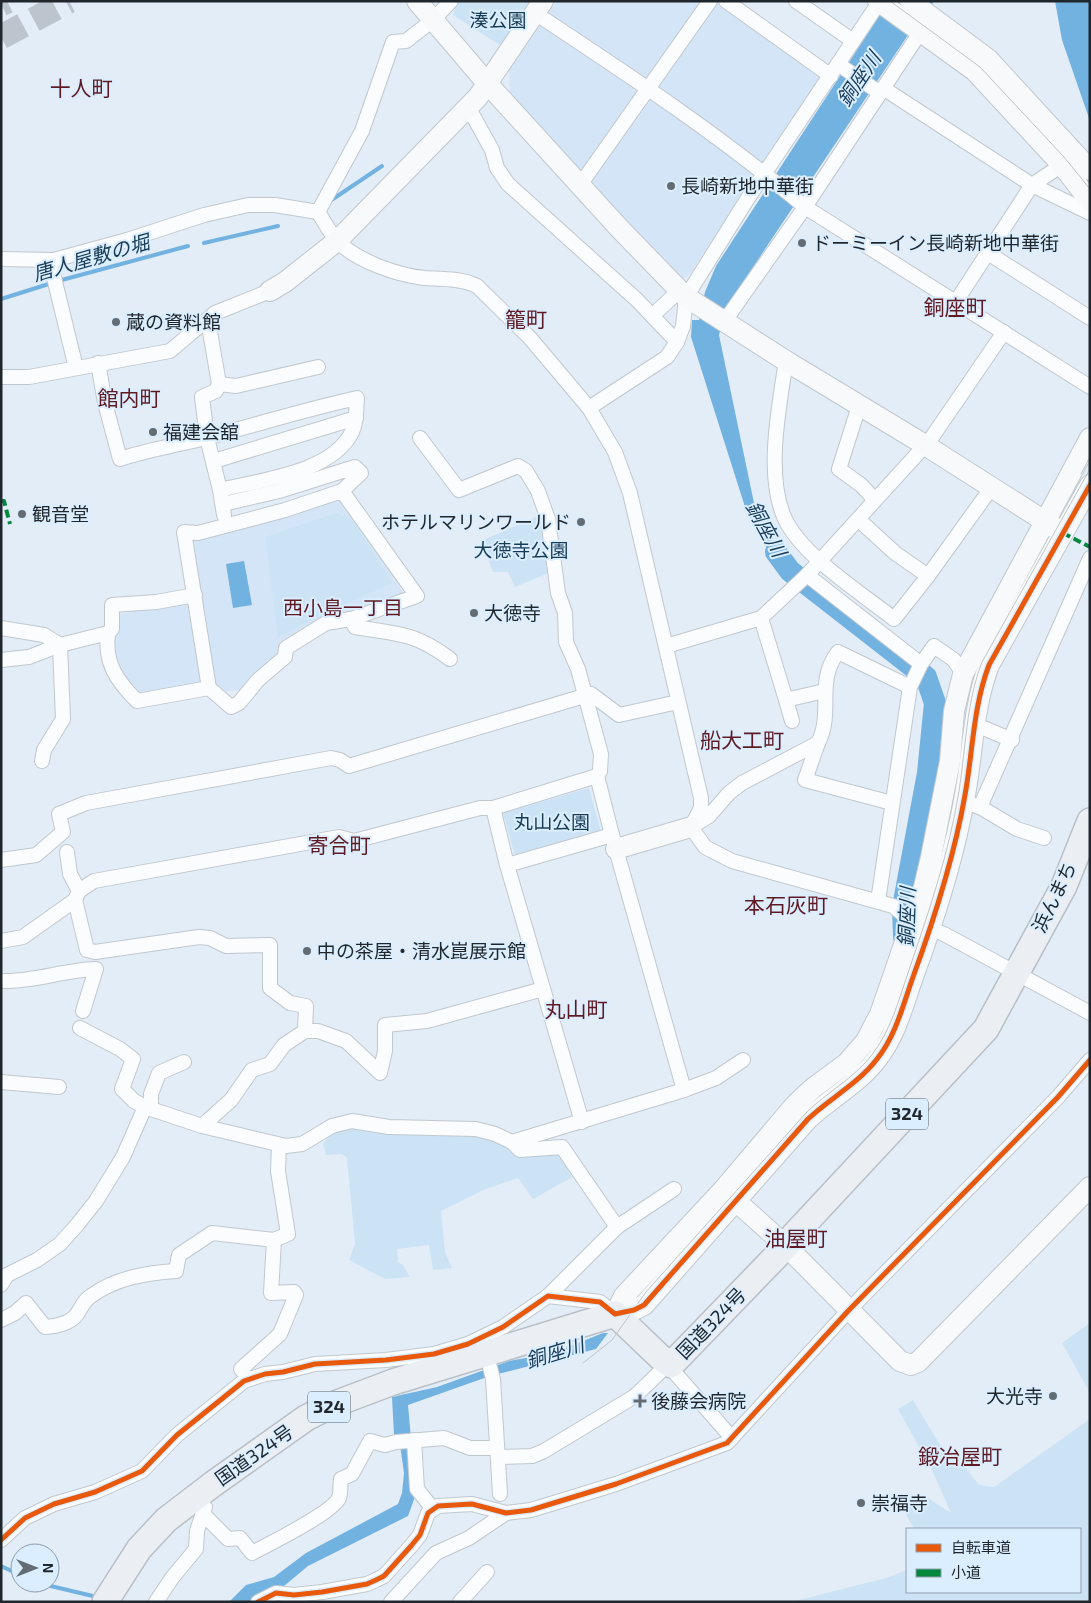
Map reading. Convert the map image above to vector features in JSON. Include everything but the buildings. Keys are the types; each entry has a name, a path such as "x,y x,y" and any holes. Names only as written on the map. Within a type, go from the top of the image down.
{"highway":[{"name":"浜んまち","path":"1016,972 1064,886 1090,821"},
{"name":"国道324号","path":"105,1602 139,1549 152,1533 213,1484 284,1432 332,1405 372,1389 487,1357 615,1314 671,1365 786,1246 986,1029 1016,972"}],"street":[{"path":"417,1 486,82 580,185 683,293 724,322 925,445 1062,533"},
{"path":"318,212 362,131 393,42 406,41 433,20 451,1"},
{"path":"580,185 710,1"},
{"path":"726,1 831,76"},
{"path":"796,1 853,41"},
{"path":"910,1 926,24"},
{"path":"653,315 683,293 769,175 879,2 926,24 988,59 1080,170 1090,201"},
{"path":"1,377 29,377 170,351 215,313 270,291 285,282 337,241 467,105 478,97 486,82 539,7 769,175 805,206 1090,387"},
{"path":"724,322 805,206 926,24"},
{"path":"838,64 1032,184 1090,212"},
{"path":"467,105 492,150 497,168 508,184 653,315 677,342"},
{"path":"955,303 1032,184 1080,170"},
{"path":"1,258 52,260 127,240 204,215 248,205 275,205 318,212 337,241 386,270 413,277 468,281 477,286 530,338 589,408 615,452 630,493 701,798 701,808 691,827"},
{"path":"988,253 1090,318"},
{"path":"52,260 76,368"},
{"path":"589,408 668,357 677,342 682,326 683,293"},
{"path":"208,320 219,384 216,391 202,397 207,438 214,461 224,510 355,467 361,473 342,491 284,510 198,533 184,532 209,688 231,707 239,703 258,680 285,657 286,648 326,623 351,619 417,596 342,491"},
{"path":"666,646 761,618 807,575 859,520 925,445 968,387 1004,332"},
{"path":"786,361 776,440 776,475 780,506 793,533 820,561 894,619 928,576 992,487"},
{"path":"98,363 107,412 120,460 152,449 207,438 264,421 357,398 356,418 351,433 338,451 311,467 220,490"},
{"path":"219,384 236,386 318,367"},
{"path":"859,406 839,469 861,485 875,500"},
{"path":"214,461 356,418"},
{"path":"1,941 23,937 77,895 86,885 108,878 339,837 354,841 480,808 493,808 597,776 600,771 601,754 586,696 566,642 566,613 558,593 548,519 538,491 526,471 518,466 458,490 420,438"},
{"path":"922,925 924,886 944,798 950,761 954,711 963,674 970,657 1090,438"},
{"path":"972,805 971,762 973,730 979,696 990,665 1090,485"},
{"path":"859,520 895,553 928,576"},
{"path":"548,1296 600,1302 615,1314 624,1296 730,1196 795,1105 813,1088 847,1063 866,1041 950,870 972,805 1012,740 1090,558"},
{"path":"807,575 918,669"},
{"path":"1,660 29,657 60,645 108,633 112,629 112,605 156,602 195,595"},
{"path":"761,618 792,721"},
{"path":"351,619 355,627 408,634 430,644 450,659"},
{"path":"1,628 44,635 60,645"},
{"path":"108,633 110,666 121,686 137,701 209,688"},
{"path":"42,761 44,750 63,719 60,645"},
{"path":"878,901 910,687 918,669 934,646 954,660 963,674"},
{"path":"892,803 805,780 826,720 825,679 838,652 910,687"},
{"path":"786,700 824,691"},
{"path":"1,860 36,855 63,832 59,814 86,803 331,758 340,760 349,766 591,694 619,715 678,702"},
{"path":"973,730 981,727 1012,740"},
{"path":"508,865 691,827 708,816 729,793 742,783 818,743"},
{"path":"597,776 684,1090"},
{"path":"972,805 1017,829 1044,838"},
{"path":"493,808 582,1122"},
{"path":"691,827 705,847 732,861 893,906 922,925 1016,972 1090,1013"},
{"path":"67,852 87,950 95,952 200,937 210,938 226,946 270,945 270,988 290,1003 306,1006 305,1031"},
{"path":"1,981 24,982 72,970 96,969 83,1010"},
{"path":"202,1126 232,1100 252,1070 270,1064 284,1045 305,1031 318,1031 346,1040 380,1073 385,1051 386,1024 427,1021 543,989"},
{"path":"80,1028 120,1049 133,1059 122,1089 134,1102 202,1126 279,1144 302,1144 332,1126 352,1121 389,1127 476,1129 495,1134 512,1142 520,1150 562,1147 617,1227"},
{"path":"512,1142 684,1090 716,1078 743,1060"},
{"path":"258,1602 276,1593 294,1595 322,1592 367,1584 384,1576 420,1536 428,1513 438,1506 472,1504 506,1513 531,1510 581,1496 720,1446 732,1438 850,1310 1058,1096 1090,1060"},
{"path":"1,1285 7,1275 37,1260 60,1244 77,1225 96,1200 123,1157 148,1107 159,1073 184,1062"},
{"path":"1,1082 59,1087"},
{"path":"1,1320 26,1303 45,1327 52,1327 67,1321 76,1315 83,1302 91,1295 113,1283 139,1275 176,1271 180,1255 212,1233 274,1240 288,1234 278,1171 279,1144"},
{"path":"730,1196 786,1246 900,1361 911,1365 918,1362 1090,1187"},
{"path":"1,1540 25,1518 54,1504 95,1492 142,1471 177,1435 244,1381 265,1374 283,1372 315,1364 386,1360 434,1354 468,1344 502,1327 548,1296 617,1227 674,1189"},
{"path":"243,1371 241,1369 280,1334 296,1295 294,1292 271,1293 274,1240"},
{"path":"487,1357 493,1379 500,1494"},
{"path":"203,1514 228,1539 240,1538 252,1553 310,1521 333,1505 339,1497 341,1479 352,1474 370,1441 385,1446 396,1442 444,1438 470,1448 532,1456 544,1451 635,1396 663,1369 671,1365 732,1438"},
{"path":"413,1441 417,1489 432,1509"},
{"path":"156,1602 172,1578 196,1549 197,1531 213,1484"},
{"path":"390,1602 436,1553 470,1538 506,1513"},
{"path":"460,1602 488,1572"}],"shaded area":[{"name":"長崎新地中華街","path":"557,1 714,1 821,77 690,274 682,280 510,94 509,70"},
{"path":"335,498 348,505 405,595 324,618 279,648 279,657 242,690 138,699 121,680 111,639 119,627 120,614 189,600 189,540"}],"green space":[{"name":"湊公園","path":"458,1 535,1 503,47 453,15"},
{"path":"336,513 353,521 392,583 313,619 278,638 265,537"},
{"name":"大徳寺公園","path":"540,515 549,573 515,587 508,572 493,572 481,541"},
{"name":"丸山公園","path":"589,788 601,832 515,856 503,813"},
{"path":"355,1126 474,1134 561,1150 576,1175 533,1199 518,1178 481,1191 441,1211 445,1252 452,1268 433,1270 429,1245 397,1249 398,1262 403,1265 410,1277 385,1279 349,1260 355,1244 347,1158 342,1154 326,1155 323,1144 334,1129"},
{"path":"1090,1323 1090,1393 1062,1343"},
{"path":"913,1400 948,1458 966,1468 979,1485 994,1487 1090,1419 1090,1602 791,1602 886,1578 906,1570 906,1593 1081,1593 1081,1528 913,1528 902,1507 928,1498 951,1513 933,1472 898,1409"}],"water":[{"path":"889,1 934,1 920,23 908,35 727,306 719,335 754,503 768,534 797,575 791,578 765,545 745,507 691,337 692,320 699,320 705,292 716,266"},
{"path":"1055,1 1090,1 1090,121 1062,40"},
{"path":"244,561 252,605 233,608 226,564"},
{"path":"603,1333 608,1333 596,1349 490,1376 408,1405 416,1494 408,1516 308,1566 278,1591 252,1602 229,1602 246,1585 274,1577 306,1553 398,1504 402,1493 404,1473 400,1445 394,1435 392,1397 437,1387 509,1361 553,1353"}],"waterway":[{"path":"330,201 382,166"},
{"name":"唐人屋敷の堀","path":"204,243 278,226"},
{"name":"唐人屋敷の堀","path":"58,281 188,246"},
{"name":"唐人屋敷の堀","path":"1,299 52,283"},
{"name":"銅座川","path":"776,552 790,571 926,677 935,703 928,773 903,907 904,937"},
{"name":"銅座川","path":"797,1119 808,1107 854,1068 883,1030"},
{"path":"1,1566 10,1570"},
{"path":"60,1588 97,1597"}],"tunnel":[{"path":"1,4 7,1"},
{"path":"1,37 69,1"}],"tram line":[{"path":"890,1 980,67 1064,157 1090,189"},
{"path":"1081,474 1090,457"},
{"path":"583,1363 612,1340 646,1292 806,1113 864,1064 884,1036 898,1003 944,859 955,814 973,694 982,662 1090,469"}],"marked path":[{"path":"1,501 4,501 10,524"},
{"path":"1063,533 1090,547"}],"cycle path":[{"path":"1,1540 25,1518 54,1504 95,1492 142,1471 177,1435 244,1381 265,1374 283,1372 315,1364 386,1360 434,1354 468,1344 503,1327 548,1296 600,1302 615,1314 634,1310 644,1305 808,1119 861,1076 884,1050 898,1020 929,932 950,864 961,818 980,697 989,665 1090,485"},
{"path":"258,1602 276,1593 294,1595 322,1592 367,1584 384,1576 420,1535 428,1513 438,1506 472,1504 506,1513 531,1510 616,1484 727,1443 849,1310 1058,1097 1090,1060"}],"place":[{"name":"長崎新地中華街","path":"671,186"},
{"name":"ドーミーイン長崎新地中華街","path":"802,243"},
{"name":"蔵の資料館","path":"116,322"},
{"name":"福建会舘","path":"153,432"},
{"name":"観音堂","path":"22,514"},
{"name":"ホテルマリンワールド","path":"581,522"},
{"name":"大徳寺","path":"474,613"},
{"name":"中の茶屋・清水崑展示館","path":"307,951"},
{"name":"大光寺","path":"1053,1396"},
{"name":"後藤会病院","path":"640,1401"},
{"name":"崇福寺","path":"861,1503"}],"district":[{"name":"十人町","path":"81,89"},
{"name":"銅座町","path":"955,308"},
{"name":"籠町","path":"526,320"},
{"name":"館内町","path":"129,399"},
{"name":"西小島一丁目","path":"343,608"},
{"name":"船大工町","path":"742,741"},
{"name":"寄合町","path":"339,846"},
{"name":"本石灰町","path":"786,906"},
{"name":"丸山町","path":"576,1010"},
{"name":"油屋町","path":"796,1239"},
{"name":"鍛冶屋町","path":"960,1457"}]}
